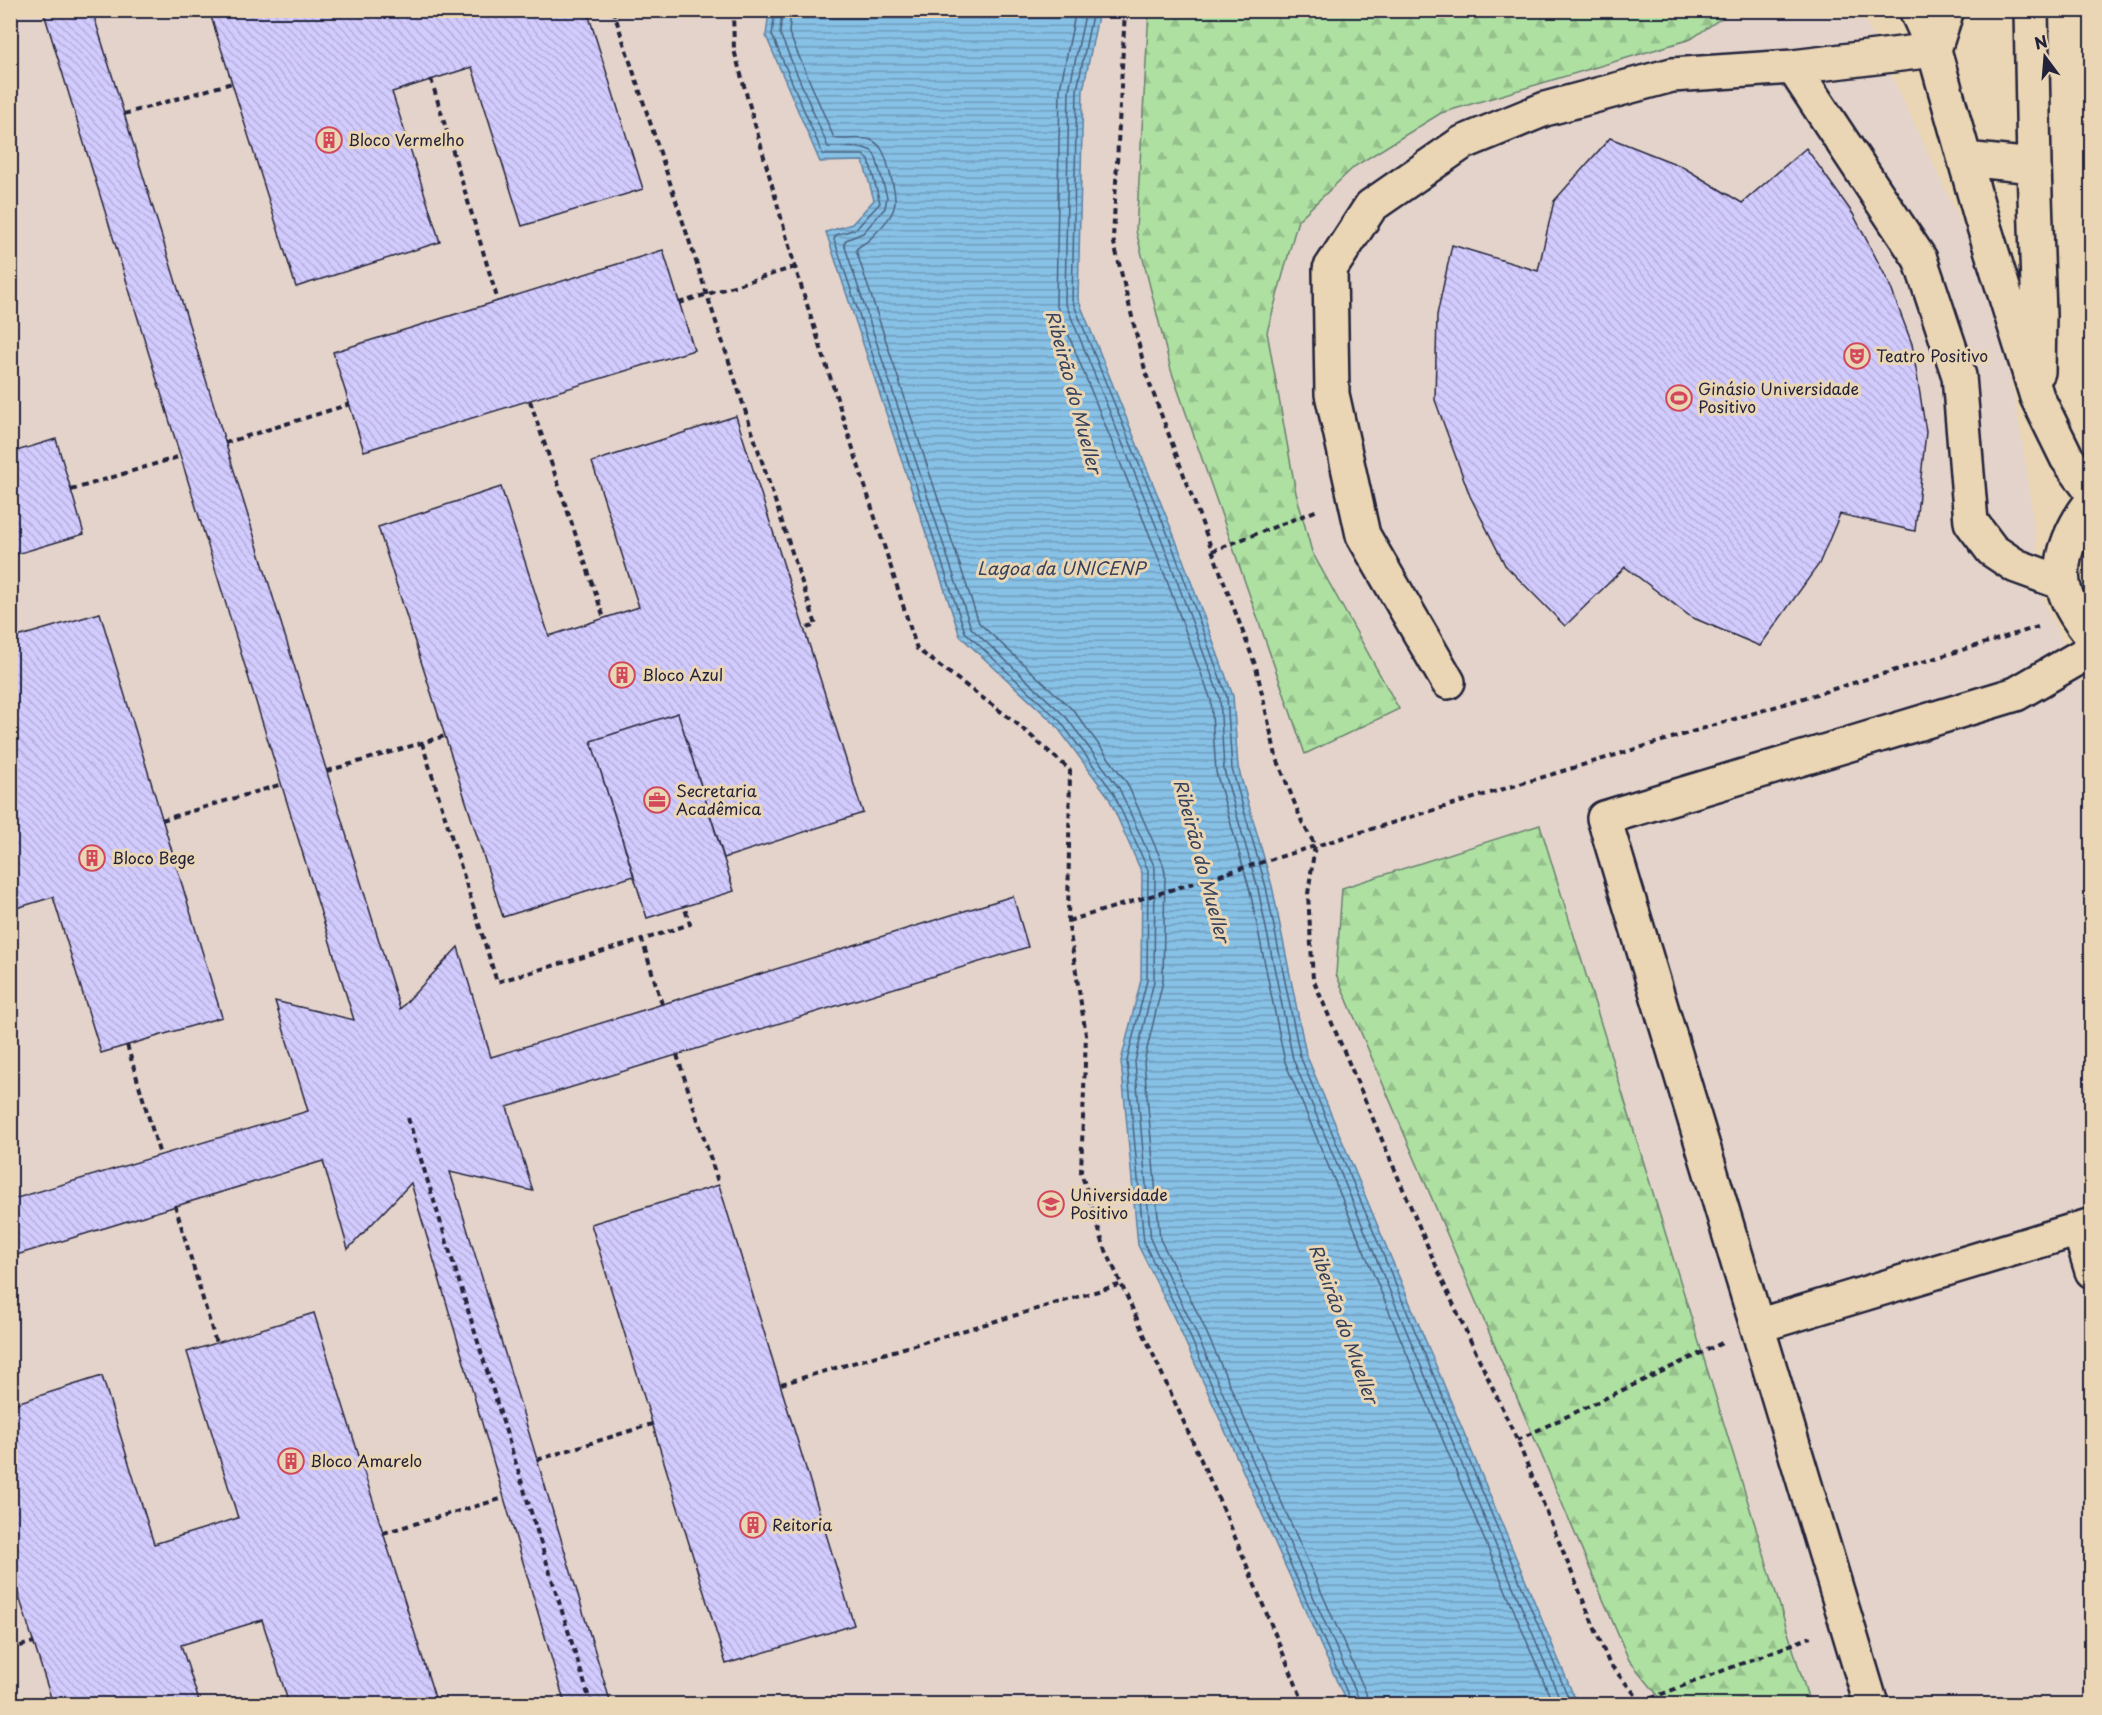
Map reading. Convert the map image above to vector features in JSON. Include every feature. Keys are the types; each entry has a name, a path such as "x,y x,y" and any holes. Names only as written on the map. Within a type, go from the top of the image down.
{"lane":[{"path":"1916,10 1934,50 2037,397 2067,458 2091,492"},
{"path":"1934,50 1947,10"},
{"path":"2031,10 2039,315 2037,397"},
{"path":"1448,682 1363,535 1332,394 1330,269 1371,206 1462,143 1545,109 1672,75 1793,67 1934,50"},
{"path":"1793,67 1920,259 1959,376 1971,522 1992,550 2016,566 2063,583"},
{"path":"1965,159 2034,166"},
{"path":"2084,626 2063,583 2066,546 2091,501"},
{"path":"1871,1704 1604,818 2016,694 2091,650"},
{"path":"1757,1326 2085,1227 2091,1271"}],"path":[{"path":"613,10 816,625 804,629"},
{"path":"733,10 734,50 795,267 917,649 1015,722 1070,770 1068,921 1086,1035 1081,1172 1104,1246 1225,1513 1304,1704"},
{"path":"1125,10 1113,239 1146,374 1256,667 1276,756 1302,822 1315,845 1308,894 1313,979 1443,1282 1517,1440 1610,1663 1642,1703 1847,1623"},
{"path":"431,79 498,301"},
{"path":"124,114 232,82"},
{"path":"679,303 795,267"},
{"path":"530,401 604,618"},
{"path":"225,442 350,404"},
{"path":"70,490 181,456"},
{"path":"1212,551 1354,496"},
{"path":"1068,921 1315,845 2084,626"},
{"path":"327,771 445,736"},
{"path":"422,743 496,982 690,924 684,906"},
{"path":"162,820 282,784"},
{"path":"642,940 662,1004"},
{"path":"127,1045 160,1155"},
{"path":"677,1055 719,1185"},
{"path":"408,1118 591,1704"},
{"path":"175,1205 216,1343"},
{"path":"780,1384 1122,1284"},
{"path":"1517,1440 1757,1326"},
{"path":"537,1460 652,1424"},
{"path":"383,1533 504,1498"},
{"path":"10,1649 34,1642"}],"shaded area":[{"name":"Universidade Positivo","path":"11,11 1861,11 1968,237 1998,316 2023,443 2044,602 2091,703 2091,1704 11,1704"}],"green space":[{"path":"1149,11 1727,11 1727,14 1691,39 1441,113 1355,166 1298,220 1267,332 1296,493 1312,552 1399,709 1305,754 1171,370 1136,231"},
{"path":"1540,825 1810,1704 1665,1704 1629,1660 1336,974 1342,888"}],"water":[{"name":"Lagoa da UNICENP","path":"769,11 1099,11 1083,90 1078,299 1175,538 1233,696 1238,767 1272,886 1306,1054 1577,1704 1347,1704 1180,1330 1138,1245 1121,1061 1141,980 1142,873 1108,796 1055,724 960,636 826,232 852,224 874,200 863,161 820,162 766,36"}],"building":[{"path":"43,10 92,10 400,1009 458,947 491,1057 1013,896 1028,947 507,1107 533,1191 450,1172 611,1704 565,1704 411,1183 348,1249 323,1161 10,1257 10,1200 308,1111 275,1001 354,1020"},
{"name":"Bloco Vermelho","path":"209,10 587,10 643,189 522,226 472,67 392,92 440,242 296,287"},
{"path":"1610,138 1681,166 1742,203 1806,148 1853,214 1889,283 1912,344 1926,432 1915,531 1840,514 1819,564 1760,646 1691,617 1625,567 1565,626 1505,565 1470,496 1435,400 1437,315 1452,245 1538,271 1554,201"},
{"path":"663,250 694,350 364,451 333,352"},
{"name":"Bloco Azul","path":"736,416 863,813 724,858 678,713 591,741 634,876 503,917 378,527 501,487 549,636 639,607 592,462"},
{"path":"56,439 84,534 10,556 10,453"},
{"name":"Bloco Bege","path":"100,613 222,1017 101,1053 53,897 10,910 10,790 14,789 10,776 10,639"},
{"name":"Secretaria Acadêmica","path":"678,713 734,891 647,918 591,741"},
{"name":"Reitoria","path":"719,1185 854,1625 726,1664 591,1224"},
{"name":"Bloco Amarelo","path":"314,1313 437,1704 289,1704 262,1620 181,1645 200,1704 53,1704 10,1568 10,1405 102,1376 154,1544 238,1518 187,1352"}],"place":[{"name":"Bloco Vermelho","path":"329,140"},
{"name":"Teatro Positivo","path":"1857,356"},
{"name":"Ginásio Universidade Positivo","path":"1679,398"},
{"name":"Bloco Azul","path":"622,675"},
{"name":"Secretaria Acadêmica","path":"657,800"},
{"name":"Bloco Bege","path":"92,858"},
{"name":"Universidade Positivo","path":"1051,1204"},
{"name":"Bloco Amarelo","path":"291,1461"},
{"name":"Reitoria","path":"753,1525"}],"water label":[{"name":"Ribeirão do Mueller","path":"1073,392"},
{"name":"Ribeirão do Mueller","path":"1201,861"},
{"name":"Ribeirão do Mueller","path":"1343,1324"}]}
